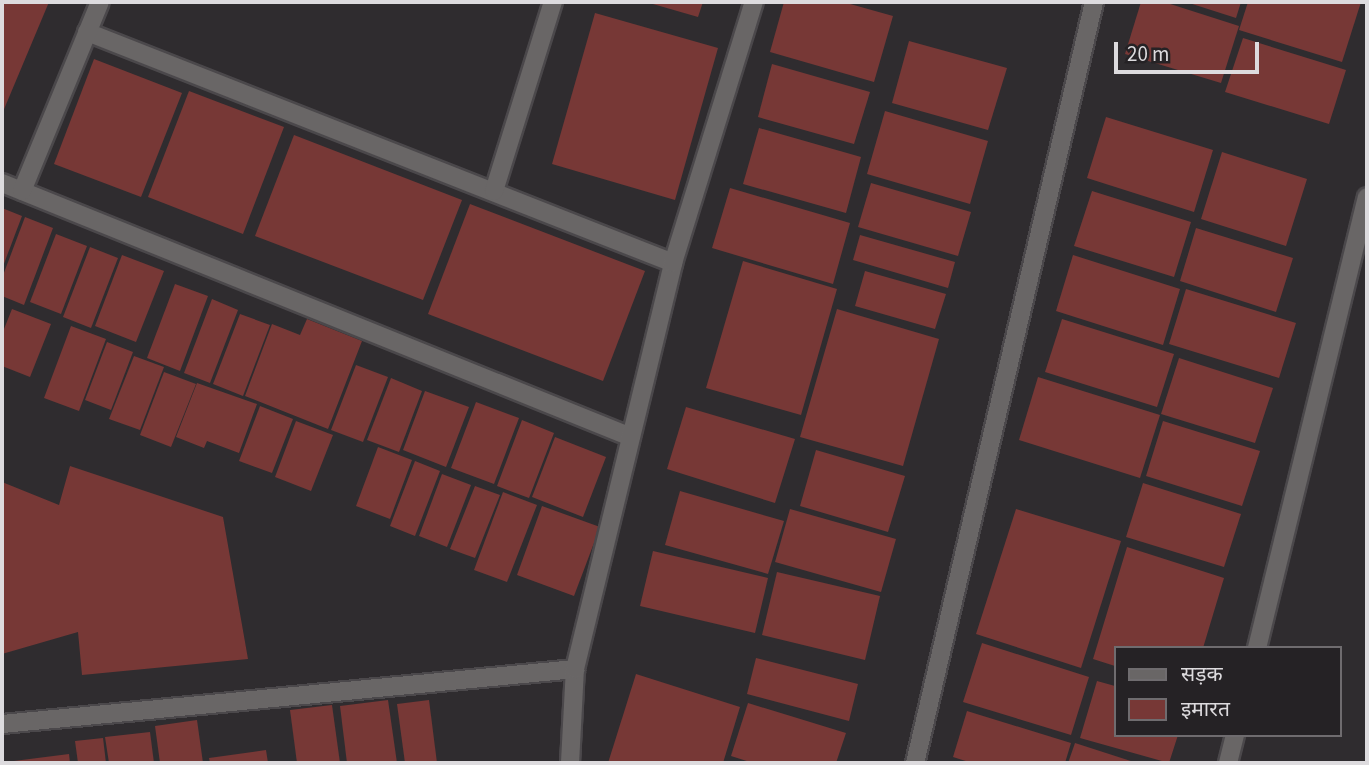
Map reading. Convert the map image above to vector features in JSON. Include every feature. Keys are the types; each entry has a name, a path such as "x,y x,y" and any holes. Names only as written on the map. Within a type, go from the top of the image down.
{"street":[{"path":"22,191 100,2"},
{"path":"494,191 553,2"},
{"path":"570,763 575,669 673,263 754,2"},
{"path":"915,763 1094,2"},
{"path":"88,32 673,263"},
{"path":"2,183 631,437"},
{"path":"1257,646 1367,197"},
{"path":"2,724 575,669"},
{"path":"1228,763 1234,737"}],"building":[{"path":"2,2 49,2 2,114"},
{"path":"646,2 703,2 698,17"},
{"path":"784,2 843,2 893,16 874,82 770,52"},
{"path":"1141,2 1164,2 1239,26 1221,83 1125,54"},
{"path":"1186,2 1241,2 1236,18"},
{"path":"1248,2 1361,2 1342,62 1239,30"},
{"path":"595,13 718,48 675,200 552,164"},
{"path":"1243,38 1346,70 1329,124 1225,92"},
{"path":"909,41 1007,68 988,130 892,103"},
{"path":"94,59 182,93 141,197 54,164"},
{"path":"772,64 870,92 854,144 758,117"},
{"path":"189,91 284,127 243,234 148,197"},
{"path":"885,111 988,141 970,204 867,174"},
{"path":"1106,117 1213,150 1194,212 1087,178"},
{"path":"759,128 861,157 846,213 743,184"},
{"path":"294,135 462,200 423,300 255,236"},
{"path":"1222,152 1307,179 1286,246 1201,219"},
{"path":"871,183 971,212 958,256 858,227"},
{"path":"730,188 850,223 833,284 712,248"},
{"path":"1092,191 1191,222 1174,277 1074,246"},
{"path":"470,204 645,271 603,381 428,314"},
{"path":"2,208 22,216 2,269"},
{"path":"25,217 53,228 24,305 2,296 2,278"},
{"path":"1196,228 1293,258 1276,312 1180,281"},
{"path":"56,234 87,246 61,314 30,302"},
{"path":"860,235 955,262 948,288 853,260"},
{"path":"90,247 118,258 91,328 63,317"},
{"path":"122,255 164,271 136,342 95,326"},
{"path":"1073,255 1180,289 1163,345 1056,311"},
{"path":"743,261 837,289 801,415 706,388"},
{"path":"865,271 946,294 935,329 855,306"},
{"path":"175,284 208,296 180,371 147,358"},
{"path":"1186,289 1296,323 1279,378 1169,344"},
{"path":"212,299 238,310 210,383 184,373"},
{"path":"12,309 51,324 30,377 2,366 2,334"},
{"path":"837,309 939,339 903,466 800,437"},
{"path":"240,314 270,325 243,396 213,384"},
{"path":"307,319 362,341 328,429 245,396 272,324 300,335"},
{"path":"1062,319 1174,354 1157,407 1045,372"},
{"path":"71,326 106,339 79,411 44,398"},
{"path":"107,342 133,352 111,410 85,400"},
{"path":"134,356 164,367 140,430 109,419"},
{"path":"1179,358 1273,388 1255,443 1161,414"},
{"path":"356,365 388,377 363,442 331,430"},
{"path":"164,372 196,384 171,447 140,435"},
{"path":"1038,377 1160,415 1140,478 1019,440"},
{"path":"391,378 422,391 399,452 367,440"},
{"path":"197,383 257,404 239,453 207,441 204,448 176,437"},
{"path":"425,391 469,407 446,467 403,450"},
{"path":"476,402 519,418 494,484 451,468"},
{"path":"260,406 293,419 272,473 239,461"},
{"path":"686,407 795,439 775,503 667,469"},
{"path":"522,420 554,433 529,498 497,486"},
{"path":"296,421 333,435 311,491 275,477"},
{"path":"1163,421 1260,451 1242,506 1146,476"},
{"path":"555,437 606,457 583,517 532,497"},
{"path":"378,447 412,460 390,519 356,506"},
{"path":"816,450 905,476 888,532 800,506"},
{"path":"415,461 440,471 415,536 390,526"},
{"path":"70,466 223,517 248,659 82,675 78,632 2,654 2,482 59,505"},
{"path":"442,474 471,485 447,547 419,536"},
{"path":"1143,483 1241,514 1224,567 1126,537"},
{"path":"475,486 500,495 475,558 450,549"},
{"path":"680,491 784,521 768,574 665,545"},
{"path":"503,492 537,505 507,582 474,570"},
{"path":"542,506 600,527 574,596 517,575"},
{"path":"790,509 896,539 881,592 775,562"},
{"path":"1016,509 1121,541 1081,668 976,634"},
{"path":"1127,547 1224,578 1204,646 1114,646 1114,666 1093,659"},
{"path":"653,551 768,578 755,633 640,606"},
{"path":"777,572 880,596 865,660 762,635"},
{"path":"982,643 1089,677 1071,735 963,702"},
{"path":"756,658 858,684 849,721 747,694"},
{"path":"636,674 740,707 723,763 608,763"},
{"path":"1097,681 1114,686 1114,737 1177,737 1169,763 1080,738"},
{"path":"388,700 397,763 347,763 340,706"},
{"path":"429,700 437,763 405,763 397,704"},
{"path":"748,703 846,733 836,763 753,763 731,756"},
{"path":"332,705 340,763 297,763 290,710"},
{"path":"967,711 1071,743 1065,763 972,763 953,757"},
{"path":"197,720 203,763 160,763 155,726"},
{"path":"150,732 154,763 109,763 105,737"},
{"path":"103,738 106,763 78,763 75,741"},
{"path":"1075,743 1137,763 1068,763"},
{"path":"266,750 268,763 210,763 209,758"},
{"path":"69,754 70,763 6,763 6,762"}]}
